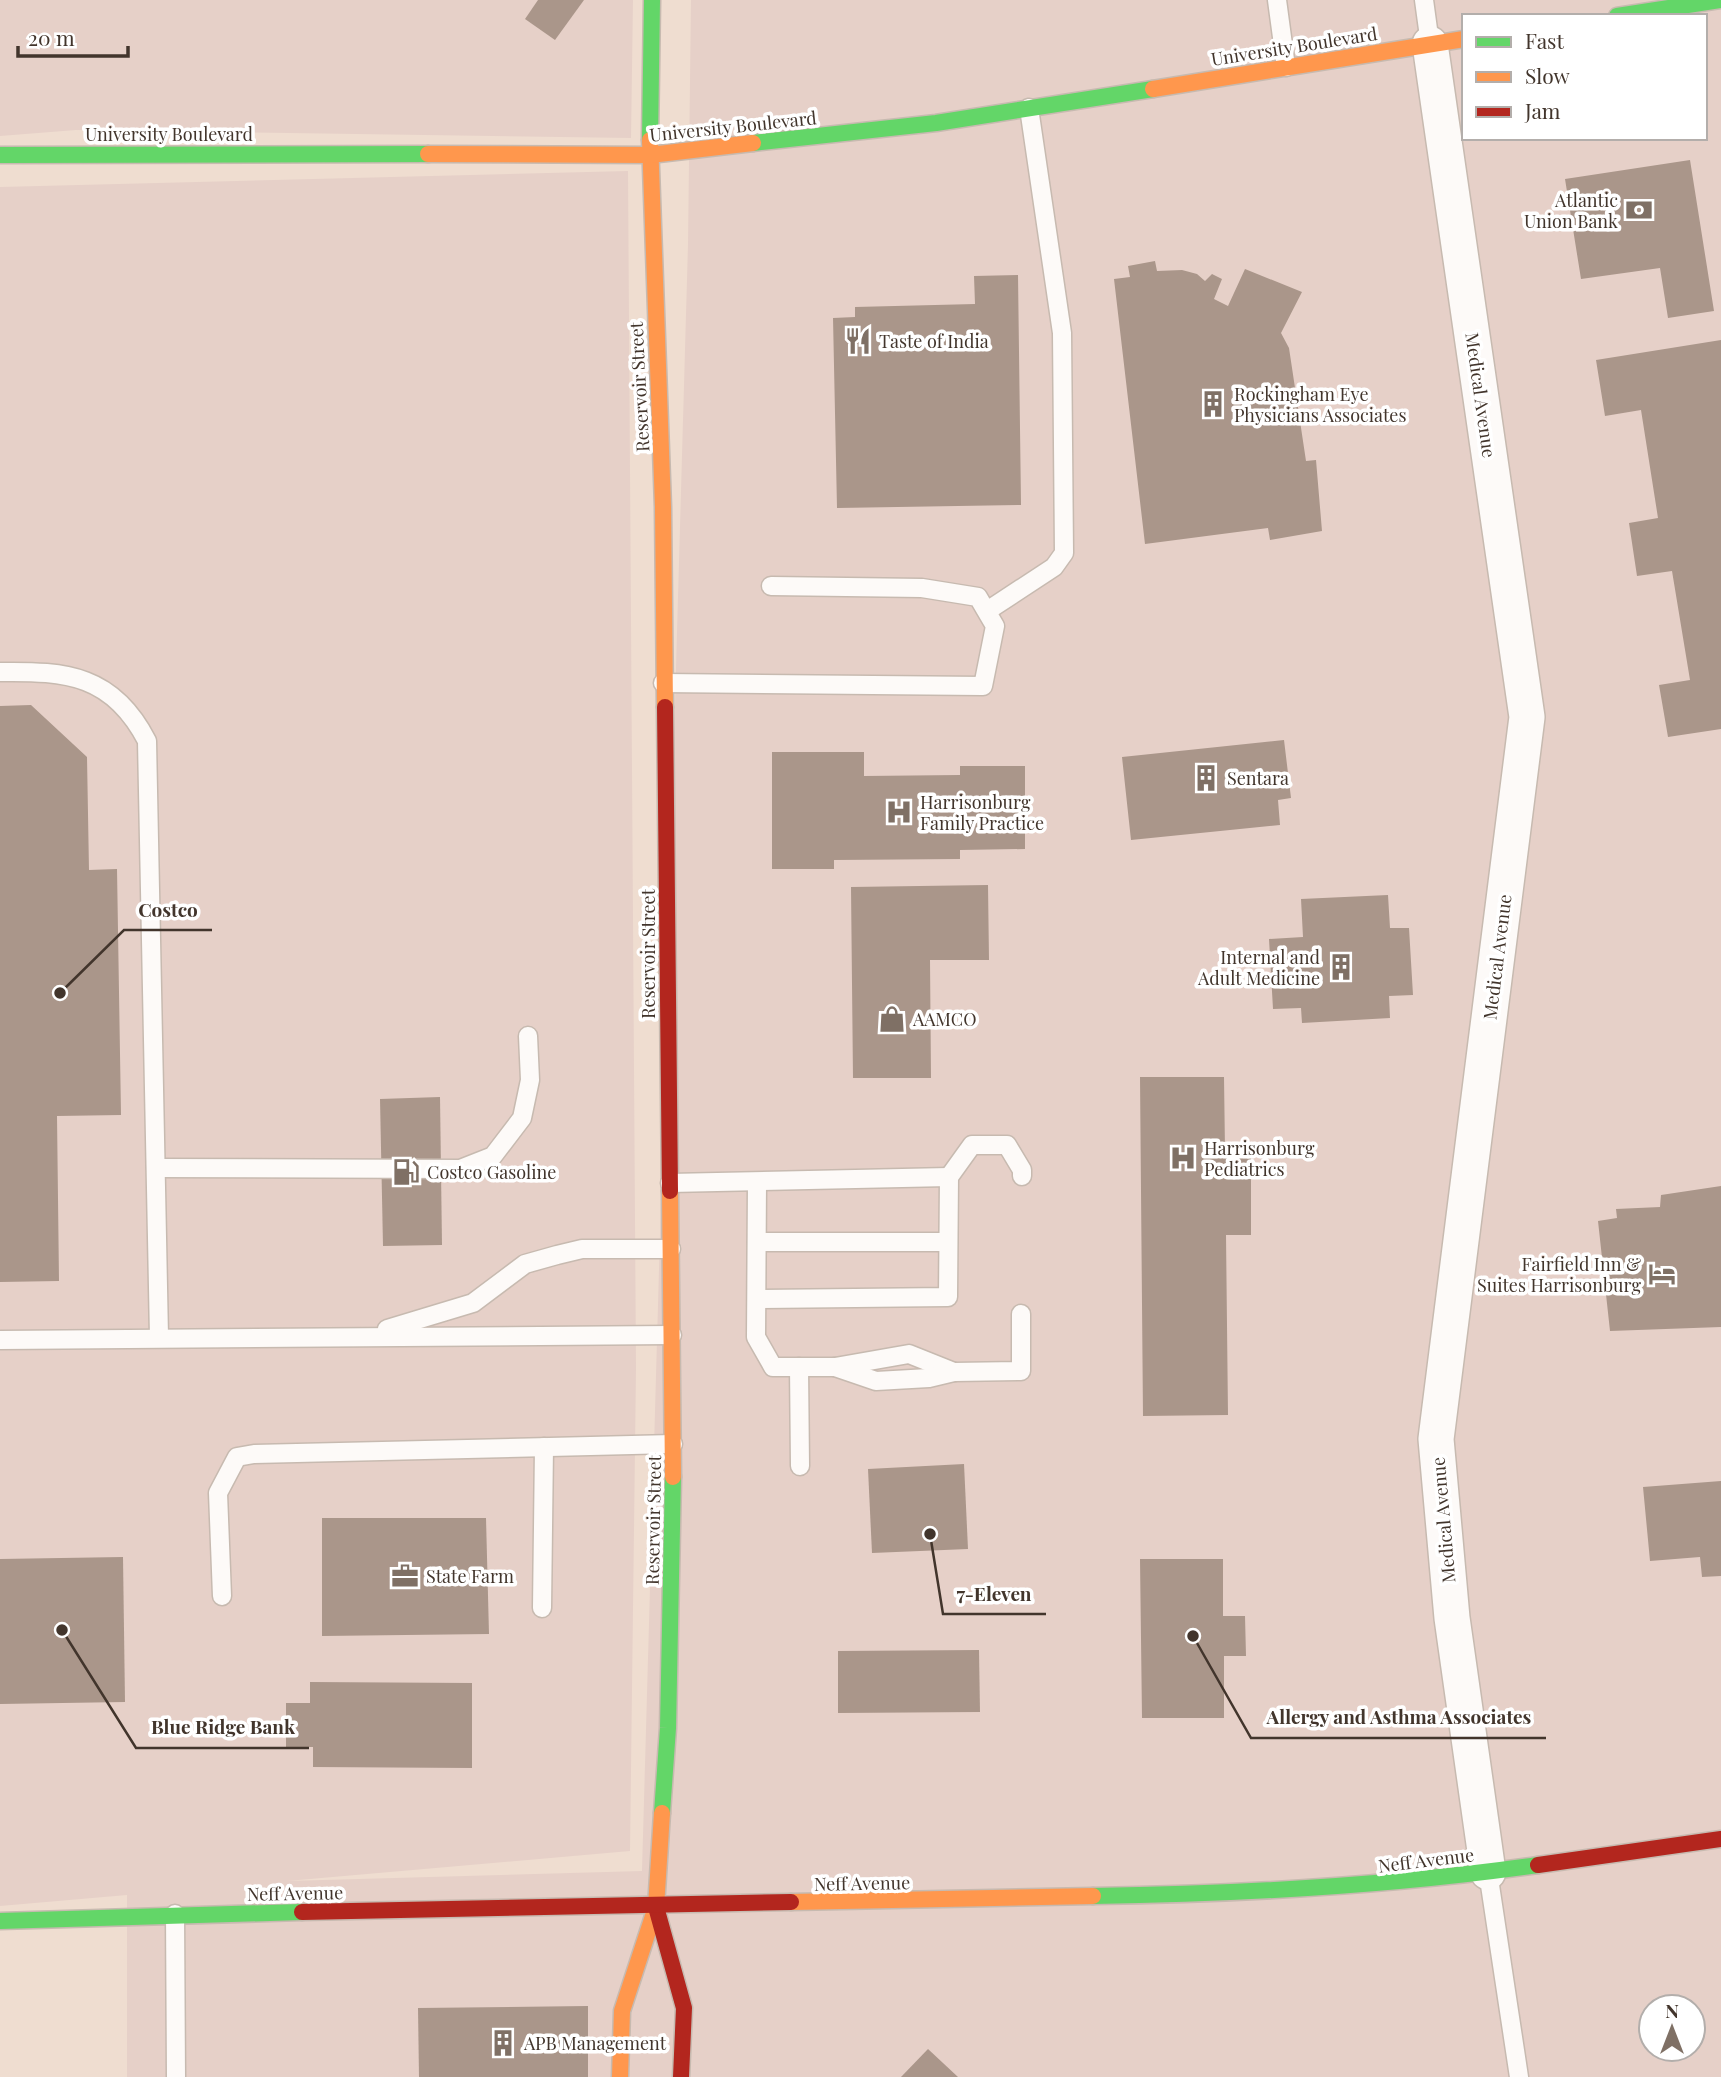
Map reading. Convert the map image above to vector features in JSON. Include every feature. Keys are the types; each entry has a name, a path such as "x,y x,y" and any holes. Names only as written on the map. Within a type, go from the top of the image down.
{"main road":[{"name":"Reservoir Street","path":"620,2077 622,2011 656,1906 668,1728 673,1444 662,457 650,155 652,0"},
{"path":"1630,14 1720,0"},
{"name":"University Boulevard","path":"0,155 191,152 650,155 936,123 1462,39"},
{"name":"Neff Avenue","path":"0,1921 175,1914 1237,1894 1379,1885 1721,1839"},
{"name":"Reservoir Street","path":"656,1906 684,2008 681,2077"}],"street":[{"name":"Medical Avenue","path":"1430,44 1527,717 1436,1440 1452,1618 1488,1872"}],"lane":[{"path":"1277,0 1286,66"},
{"path":"1424,0 1430,44"},
{"path":"987,611 1054,567 1064,553 1062,332 1029,108"},
{"path":"663,683 983,686 995,625 978,597 922,587 771,586"},
{"path":"0,672 49,671 90,682 106,691 128,711 147,741 159,1337"},
{"path":"156,1168 460,1169 493,1156 523,1118 530,1080 528,1036"},
{"path":"757,1298 948,1297 949,1177 972,1145 1007,1145 1022,1170 1022,1176"},
{"path":"670,1183 949,1177"},
{"path":"757,1183 756,1336 773,1367 835,1367 909,1354 954,1372"},
{"path":"757,1242 948,1241"},
{"path":"353,1336 407,1324 473,1303 525,1264 557,1255 582,1249 671,1249"},
{"path":"835,1367 876,1381 929,1378 954,1372 1021,1371 1021,1314"},
{"path":"0,1340 672,1335"},
{"path":"799,1367 800,1466"},
{"path":"222,1596 218,1493 237,1457 673,1444"},
{"path":"542,1608 544,1447"},
{"path":"1488,1872 1519,2077"},
{"path":"175,1914 176,2077"}],"shaded area":[{"path":"0,0 633,0 631,138 76,130 0,136"},
{"path":"691,0 1721,0 1721,2077 127,2077 127,1895 0,1906 0,187 628,171 636,1368 630,1851 287,1881 642,1871 688,244"}],"building":[{"path":"538,0 584,0 555,40 525,19"},
{"path":"1690,160 1714,311 1668,318 1660,268 1581,279 1565,179"},
{"name":"Rockingham Eye Physicians Associates","path":"1155,261 1157,271 1182,270 1197,274 1205,281 1212,274 1222,279 1214,299 1228,306 1245,269 1302,292 1281,333 1289,348 1306,461 1316,460 1322,531 1270,540 1268,528 1145,544 1114,279 1130,277 1128,266"},
{"path":"1018,275 1021,505 837,508 833,318 855,317 855,307 975,304 974,276"},
{"path":"1721,340 1721,729 1668,737 1659,685 1690,680 1672,571 1637,576 1629,523 1658,518 1641,410 1605,416 1596,360"},
{"path":"31,705 87,757 89,870 117,869 121,1115 57,1116 59,1281 0,1282 0,706"},
{"name":"Sentara","path":"1284,740 1291,798 1278,800 1280,825 1131,840 1122,757"},
{"name":"Harrisonburg Family Practice","path":"772,752 864,752 864,776 960,775 960,766 1025,766 1025,849 960,850 960,859 834,860 834,869 772,869"},
{"name":"AAMCO","path":"988,885 989,960 930,960 931,1078 853,1078 851,887"},
{"name":"Internal and Adult Medicine","path":"1388,895 1390,928 1409,928 1413,995 1389,996 1390,1018 1302,1023 1301,1008 1273,1009 1269,939 1303,937 1301,899"},
{"path":"1140,1077 1224,1077 1225,1151 1251,1151 1251,1235 1226,1235 1228,1415 1143,1416"},
{"path":"440,1097 442,1245 383,1246 380,1099"},
{"name":"Fairfield Inn & Suites Harrisonburg","path":"1721,1186 1721,1327 1610,1331 1598,1221 1617,1218 1616,1209 1660,1207 1661,1195"},
{"path":"964,1464 968,1549 872,1553 868,1469"},
{"path":"1721,1481 1721,1576 1702,1577 1700,1557 1650,1561 1643,1487"},
{"name":"State Farm","path":"322,1518 486,1518 489,1634 322,1636"},
{"path":"123,1557 125,1702 0,1704 0,1559"},
{"path":"1140,1559 1223,1559 1223,1616 1245,1616 1246,1656 1224,1656 1224,1718 1142,1718"},
{"path":"979,1650 980,1712 838,1713 838,1651"},
{"path":"310,1682 472,1683 472,1768 313,1767 313,1747 286,1747 286,1703 310,1703"},
{"name":"APB Management","path":"588,2006 588,2077 419,2077 418,2008"},
{"path":"928,2049 958,2077 901,2077"}],"traffic: fast":[{"path":"650,140 652,0"},
{"path":"1630,14 1720,0"},
{"path":"753,143 936,123 1153,89"},
{"path":"0,155 428,154"},
{"path":"662,1813 668,1728 673,1477"},
{"path":"1093,1896 1316,1888 1538,1865"},
{"path":"0,1921 302,1912"}],"traffic: slow":[{"path":"1153,89 1462,39"},
{"path":"650,140 663,507 665,707"},
{"path":"428,154 650,155 753,143"},
{"path":"670,1191 673,1477"},
{"path":"620,2077 622,2011 656,1907 662,1813"},
{"path":"791,1902 1093,1896"}],"traffic: jam":[{"path":"665,707 670,1191"},
{"path":"1538,1865 1721,1839"},
{"path":"302,1912 791,1902"},
{"path":"656,1907 684,2008 681,2077"}],"place":[{"name":"Atlantic Union Bank","path":"1639,210"},
{"name":"Taste of India","path":"858,341"},
{"name":"Rockingham Eye Physicians Associates","path":"1213,404"},
{"name":"Sentara","path":"1206,778"},
{"name":"Harrisonburg Family Practice","path":"899,812"},
{"name":"Internal and Adult Medicine","path":"1341,967"},
{"name":"Costco","path":"60,993"},
{"name":"AAMCO","path":"892,1019"},
{"name":"Harrisonburg Pediatrics","path":"1183,1158"},
{"name":"Costco Gasoline","path":"406,1172"},
{"name":"Fairfield Inn & Suites Harrisonburg","path":"1662,1274"},
{"name":"7-Eleven","path":"930,1534"},
{"name":"State Farm","path":"405,1576"},
{"name":"Blue Ridge Bank","path":"62,1630"},
{"name":"Allergy and Asthma Associates","path":"1193,1636"},
{"name":"APB Management","path":"503,2043"}]}
